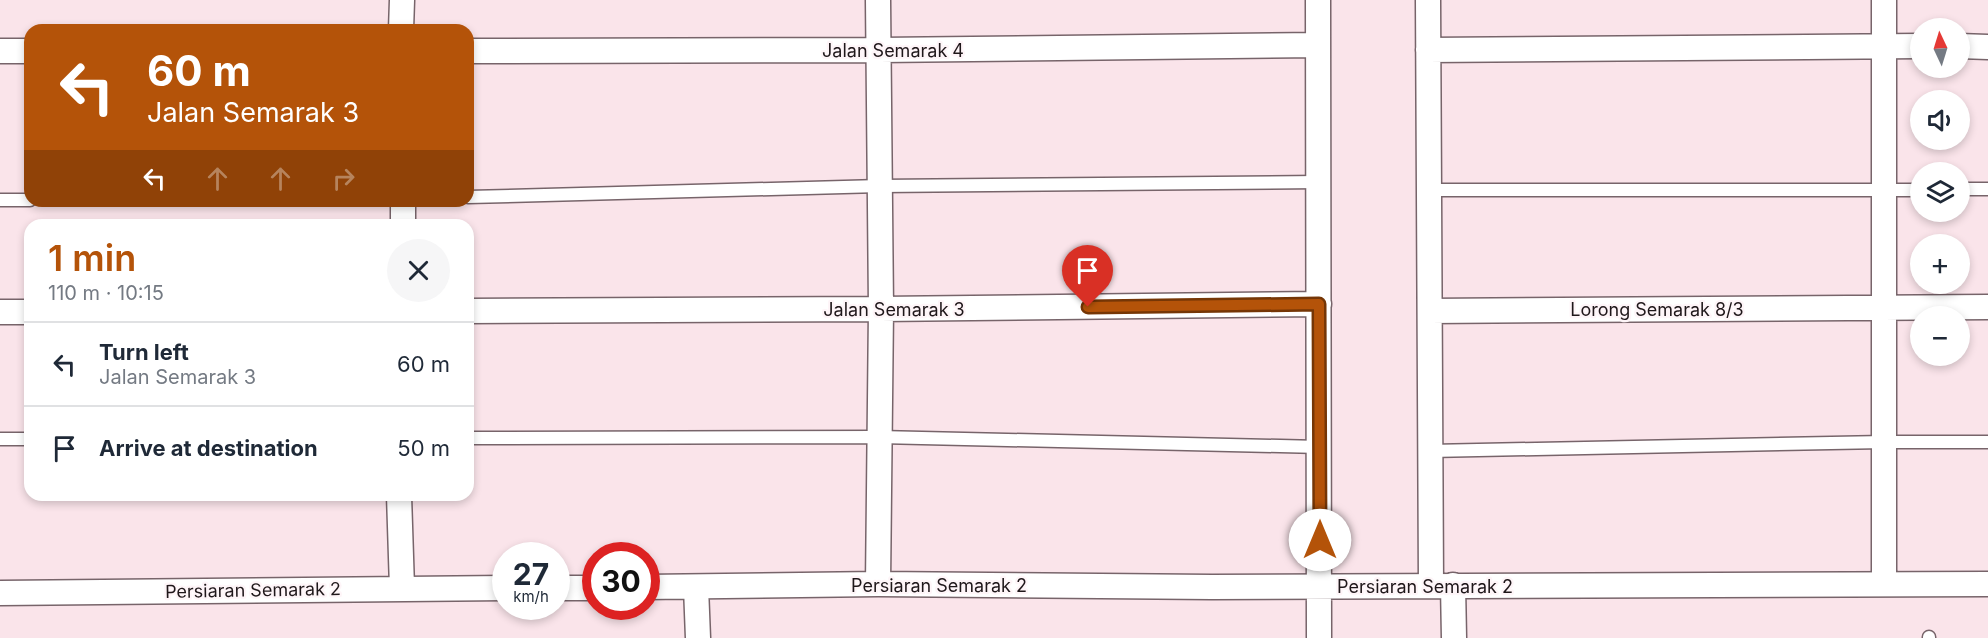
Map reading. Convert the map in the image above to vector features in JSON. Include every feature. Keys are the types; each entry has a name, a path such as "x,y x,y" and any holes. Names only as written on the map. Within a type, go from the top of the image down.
{"street":[{"path":"401,24 402,0"},
{"path":"878,0 880,186 878,584"},
{"path":"1318,0 1319,638"},
{"path":"1428,0 1430,451 1442,585 1454,638"},
{"path":"1884,0 1884,584"},
{"name":"Jalan Semarak 4","path":"474,51 879,50 1318,45"},
{"path":"1428,51 1910,46"},
{"path":"1970,46 1988,47"},
{"path":"0,51 24,51"},
{"name":"Jalan Semarak 3","path":"474,311 1319,304"},
{"name":"Lorong Semarak 8/3","path":"1430,311 1988,307"},
{"path":"0,312 24,312"},
{"path":"399,501 402,588"},
{"name":"Persiaran Semarak 2","path":"660,587 878,584 1320,586 1988,584"},
{"path":"696,587 698,638"},
{"name":"Persiaran Semarak 2","path":"0,593 492,588"}],"lane":[{"path":"474,197 880,186 1319,182"},
{"path":"1429,190 1910,189"},
{"path":"1970,189 1988,189"},
{"path":"0,201 24,200"},
{"path":"474,438 879,437 1320,447"},
{"path":"0,439 24,439"},
{"path":"1430,451 1988,442"}],"route":[{"path":"1088,307 1319,304 1320,540"}]}
